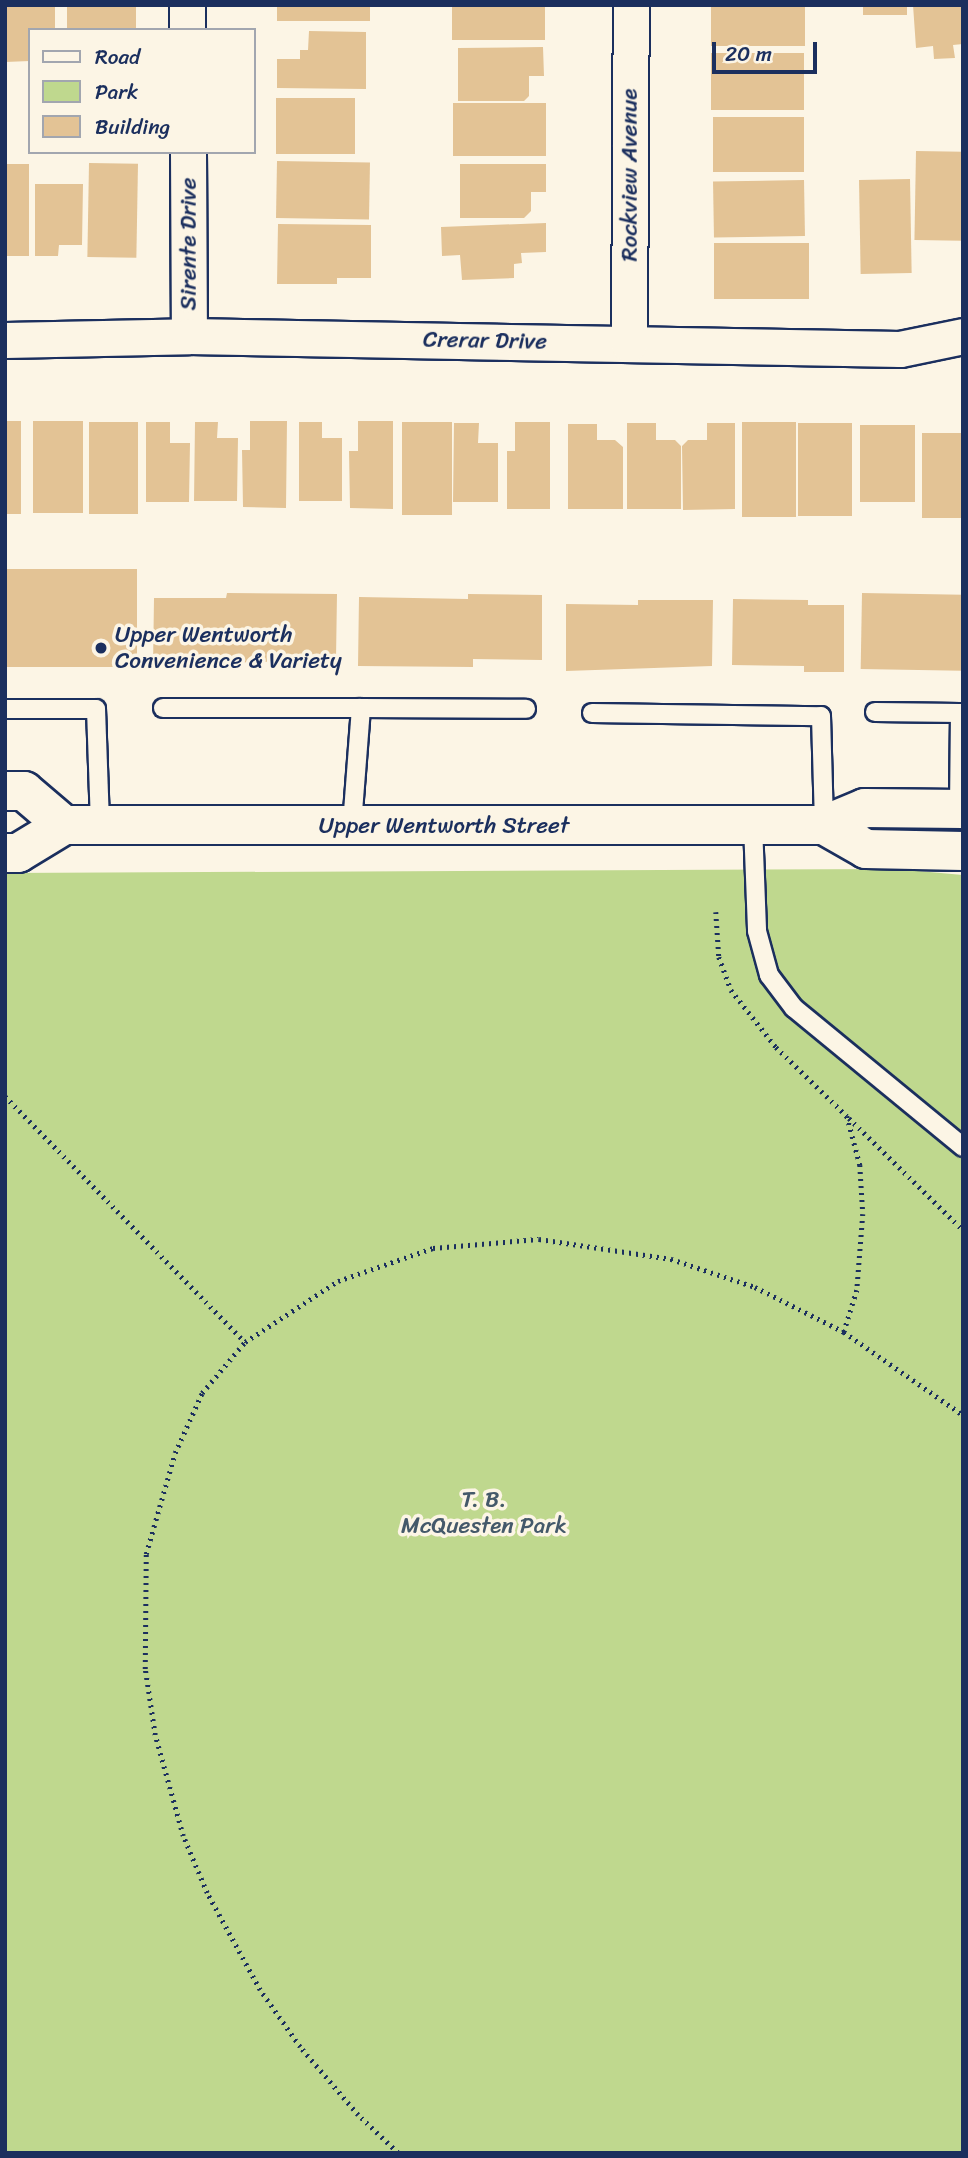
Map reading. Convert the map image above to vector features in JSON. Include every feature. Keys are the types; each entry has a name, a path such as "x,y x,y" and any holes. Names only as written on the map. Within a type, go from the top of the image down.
{"main road":[{"path":"5,791 24,791 82,825"},
{"name":"Upper Wentworth Street","path":"82,825 824,825 865,808 961,809"},
{"path":"5,853 18,853 82,825"},
{"name":"Upper Wentworth Street","path":"824,825 866,849 963,851"}],"street":[{"path":"187,5 187,28"},
{"name":"Rockview Avenue","path":"629,344 631,5"},
{"name":"Sirente Drive","path":"188,154 189,336"},
{"name":"Crerar Drive","path":"5,340 189,336 900,349 963,336"}],"lane":[{"path":"163,708 526,709"},
{"path":"352,826 361,708"},
{"path":"5,709 96,709 82,825"},
{"path":"875,712 961,713 961,809"},
{"path":"592,713 821,716 824,825"},
{"path":"753,825 757,931 769,975 794,1008 963,1147"}],"path":[{"path":"716,912 719,957 730,990 776,1047 963,1230"},
{"path":"5,1096 245,1342"},
{"path":"844,1332 857,1290 863,1214 860,1165 847,1116"},
{"path":"398,2153 358,2115 300,2047 260,1990 207,1893 183,1836 155,1735 142,1615 155,1510 202,1393 245,1342 306,1298 369,1267 433,1248 540,1239 623,1249 684,1263 755,1287 844,1332 963,1415"}],"green space":[{"name":"T. B. McQuesten Park","path":"896,869 963,875 963,2153 5,2153 5,873"}],"building":[{"path":"5,5 55,5 55,28 28,28 28,61 5,62"},
{"path":"67,5 136,5 136,28 67,28"},
{"path":"277,5 370,5 370,21 277,21"},
{"path":"452,5 545,5 545,40 452,40"},
{"path":"711,5 805,5 805,46 711,46"},
{"path":"863,5 907,5 907,15 863,15"},
{"path":"913,5 963,5 963,44 953,45 955,58 934,59 933,46 916,48"},
{"path":"309,31 366,32 366,89 277,88 277,59 300,59 300,50 308,50"},
{"path":"543,47 544,76 529,76 529,96 524,101 458,101 458,48"},
{"path":"711,53 804,53 804,110 711,110"},
{"path":"276,98 355,98 355,154 276,154"},
{"path":"453,103 546,103 546,156 453,156"},
{"path":"713,117 804,117 804,172 713,172"},
{"path":"916,151 963,152 961,241 914,240"},
{"path":"277,161 370,163 369,220 276,218"},
{"path":"89,163 138,164 136,258 87,257"},
{"path":"5,164 29,164 29,256 5,256"},
{"path":"460,164 546,164 546,192 531,192 531,211 524,218 460,218"},
{"path":"910,179 912,273 861,274 859,180"},
{"path":"804,180 805,236 714,238 713,182"},
{"path":"35,184 83,184 82,245 59,245 58,256 35,256"},
{"path":"546,223 546,252 521,253 522,263 514,264 514,278 462,280 460,255 442,256 441,227"},
{"path":"278,224 371,225 371,278 337,278 337,284 277,284"},
{"path":"714,243 809,243 809,299 714,299"},
{"path":"5,421 21,421 21,514 5,514"},
{"path":"33,421 83,421 83,513 33,513"},
{"path":"250,421 287,421 286,508 243,507 242,450 250,450"},
{"path":"358,421 393,421 393,509 350,508 349,451 358,451"},
{"path":"89,422 138,422 138,514 89,514"},
{"path":"146,422 170,422 170,443 190,443 189,502 146,502"},
{"path":"195,422 218,422 217,438 238,438 237,501 194,501"},
{"path":"299,422 322,422 322,438 342,438 342,501 299,501"},
{"path":"402,422 452,422 452,515 402,515"},
{"path":"515,422 550,422 550,509 507,509 507,451 515,451"},
{"path":"742,422 796,422 796,517 742,517"},
{"path":"454,423 479,423 478,443 498,443 498,502 453,502"},
{"path":"627,423 656,423 656,440 675,440 681,446 681,509 627,509"},
{"path":"707,423 735,423 735,509 683,510 682,446 688,440 707,440"},
{"path":"798,423 852,423 852,516 798,516"},
{"path":"568,424 597,424 597,440 615,440 623,447 623,509 568,509"},
{"path":"860,425 915,425 915,502 860,502"},
{"path":"922,433 963,433 963,518 922,518"},
{"path":"5,569 137,569 137,667 5,667"},
{"path":"227,593 337,594 336,659 153,666 154,598 226,598"},
{"path":"862,593 963,595 962,671 861,669"},
{"path":"468,594 542,595 542,660 473,659 473,667 358,666 359,597 468,599"},
{"path":"733,599 808,600 808,605 844,605 844,672 804,672 804,666 732,665"},
{"path":"638,600 713,600 712,666 566,671 566,604 638,605"}],"place":[{"name":"Upper Wentworth Convenience & Variety","path":"101,648"}]}
